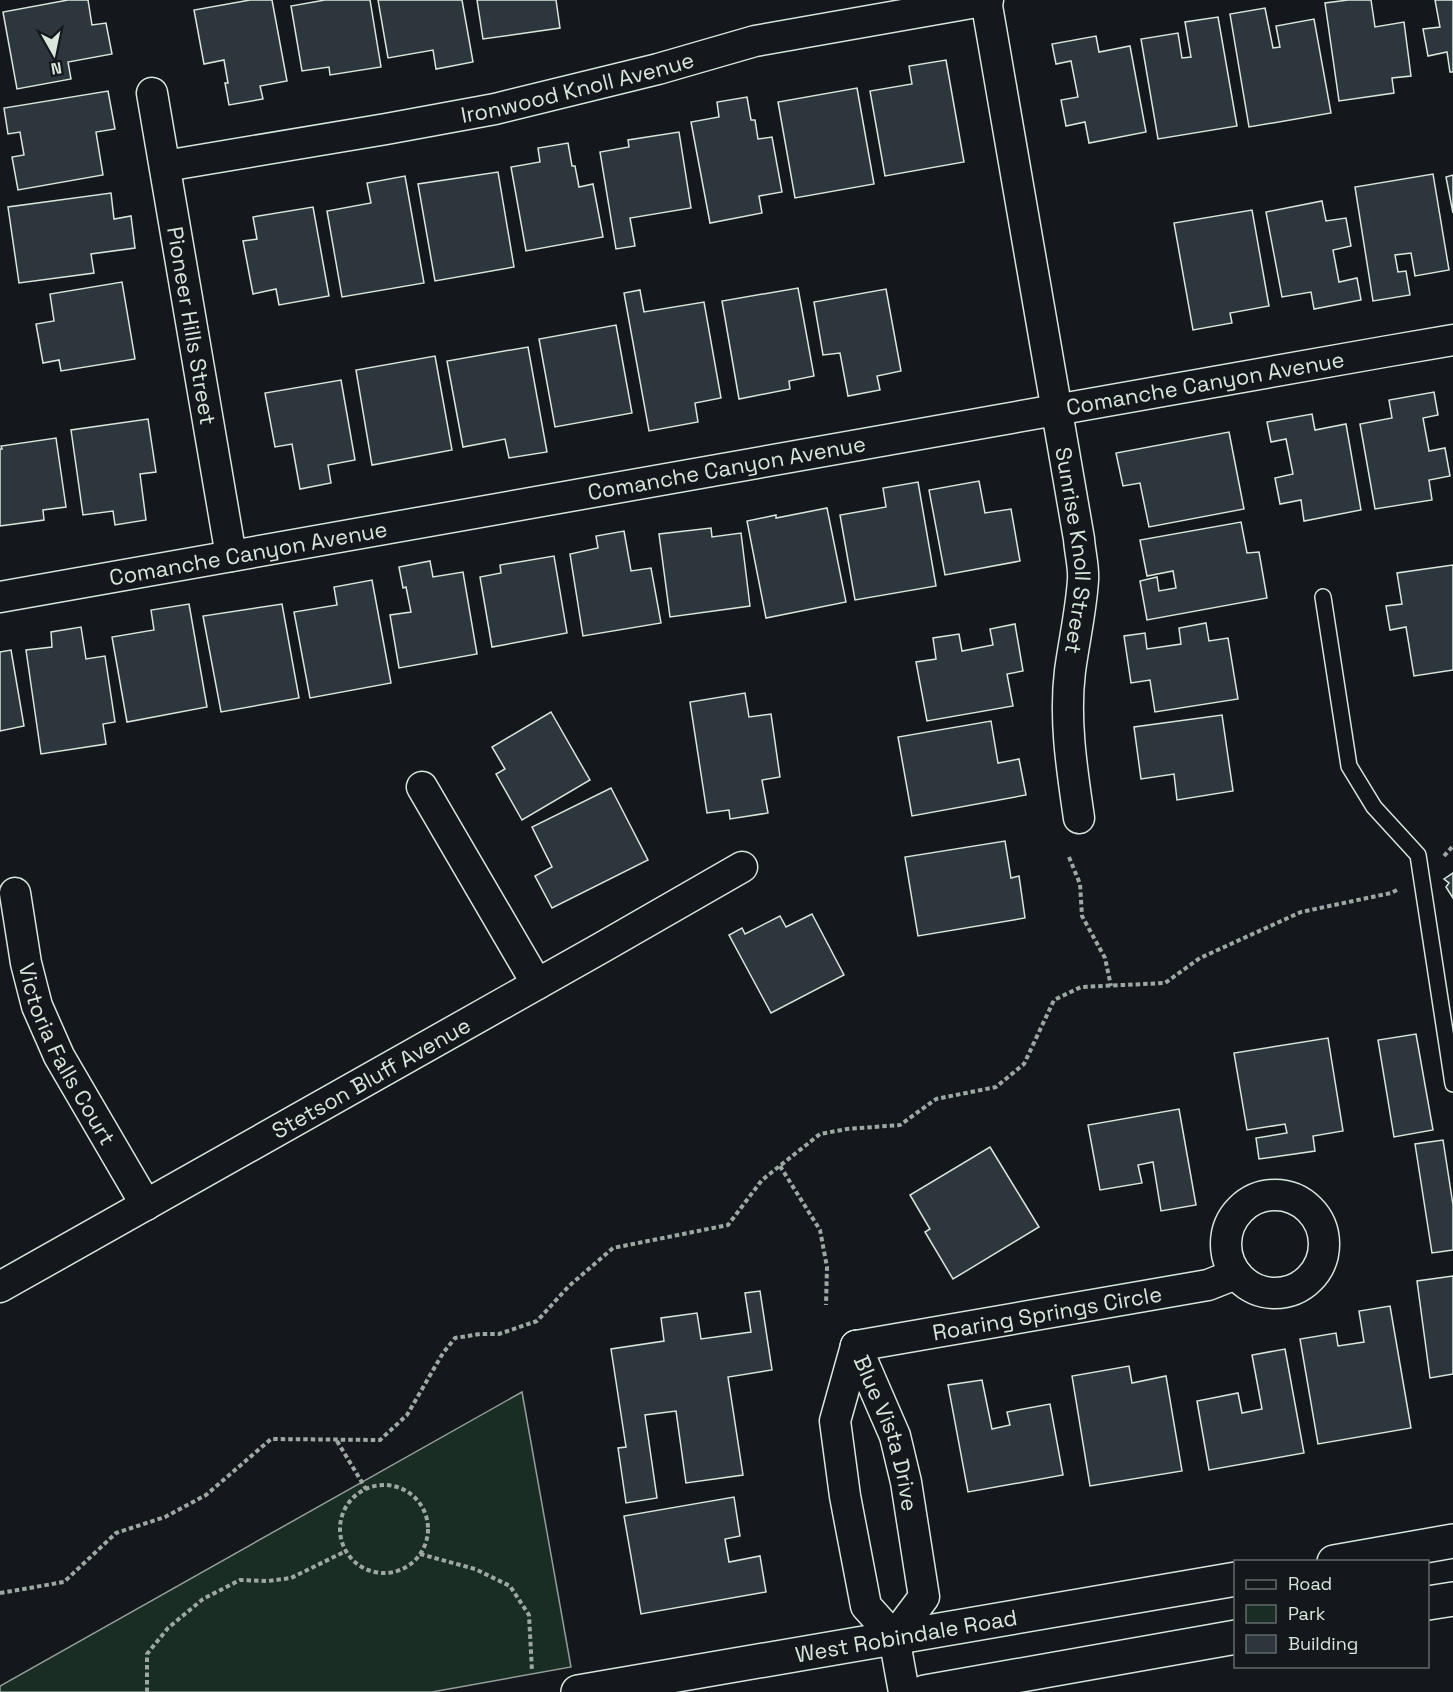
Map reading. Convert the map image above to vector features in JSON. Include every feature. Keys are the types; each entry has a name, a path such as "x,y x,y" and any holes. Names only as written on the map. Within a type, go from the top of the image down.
{"main road":[{"path":"1345,1560 1453,1541"},
{"name":"West Robindale Road","path":"578,1692 1234,1579"},
{"path":"1429,1603 1453,1599"},
{"path":"925,1692 1234,1637"}],"street":[{"name":"Ironwood Knoll Avenue","path":"165,165 495,109 658,69 755,41 986,0"},
{"name":"Sunrise Knoll Street","path":"986,0 1083,578 1079,621 1070,672 1068,713 1071,764 1079,818"},
{"name":"Pioneer Hills Street","path":"152,93 231,556"},
{"name":"Comanche Canyon Avenue","path":"0,597 1453,340"},
{"path":"422,787 537,984"},
{"name":"Stetson Bluff Avenue","path":"0,1287 742,867"},
{"name":"Victoria Falls Court","path":"15,893 26,963 37,1006 59,1056 146,1205"},
{"name":"Roaring Springs Circle","path":"856,1346 1208,1285 1236,1274"},
{"name":"Blue Vista Drive","path":"856,1346 895,1436 906,1482 924,1597 894,1637 866,1606 845,1496 835,1421 856,1346"},
{"path":"894,1637 904,1692"}],"lane":[{"path":"1323,597 1349,766 1374,807 1418,855 1453,1084"}],"path":[{"path":"0,1593 64,1582 116,1533 165,1517 207,1495 271,1439 380,1440 407,1414 443,1353 455,1338 499,1334 537,1322 569,1286 613,1248 728,1225 762,1180 820,1134 847,1129 900,1125 936,1098 996,1087 1024,1064 1054,1000 1081,987 1165,983 1200,958 1301,912 1391,893 1421,877 1453,846"},
{"path":"1069,857 1080,884 1083,916 1105,958 1111,986"},
{"path":"780,1166 820,1230 827,1267 826,1305"},
{"path":"336,1440 366,1489"},
{"path":"379,1485 394,1486 407,1491 426,1513 427,1541 420,1554 410,1564 397,1571 382,1573 368,1570 346,1551 341,1538 341,1523 345,1509 354,1497 366,1489 379,1485"},
{"path":"147,1692 147,1654 168,1628 203,1599 240,1580 268,1581 291,1578 346,1551"},
{"path":"420,1554 475,1569 510,1586 529,1614 532,1671"}],"green space":[{"path":"522,1392 571,1667 432,1692 0,1692 0,1686"}],"building":[{"path":"68,0 88,0 92,25 106,23 112,54 68,62 71,79 17,89 3,12"},
{"path":"250,0 272,0 287,81 260,86 263,99 229,105 224,60 204,64 194,10"},
{"path":"325,0 370,0 381,67 330,75 329,67 302,71 291,6"},
{"path":"378,0 462,0 473,62 436,69 433,50 388,58"},
{"path":"477,0 556,0 560,28 483,39"},
{"path":"1371,0 1375,27 1404,22 1411,76 1392,78 1394,93 1339,101 1325,3"},
{"path":"1435,0 1453,0 1453,72 1450,72 1447,52 1428,56 1423,29 1440,27"},
{"path":"1265,8 1273,48 1280,47 1276,26 1314,19 1331,113 1249,127 1230,14"},
{"path":"1218,17 1237,126 1158,139 1141,39 1178,33 1182,58 1191,57 1185,22"},
{"path":"1096,36 1099,52 1130,46 1146,132 1089,143 1085,122 1066,126 1061,100 1078,97 1071,61 1056,64 1052,44"},
{"path":"946,60 964,162 885,176 870,91 912,84 909,66"},
{"path":"857,88 874,184 795,198 778,102"},
{"path":"108,91 115,129 96,132 103,175 18,190 12,157 24,155 20,132 8,134 4,108"},
{"path":"747,97 751,120 755,120 758,139 772,137 782,192 759,196 762,213 710,223 691,122 719,117 717,102"},
{"path":"679,132 691,208 630,218 635,246 616,249 600,152 629,147 628,140"},
{"path":"568,143 579,187 593,184 603,237 526,251 511,167 540,162 538,148"},
{"path":"498,172 514,267 435,281 418,184"},
{"path":"1433,174 1449,270 1415,276 1411,253 1395,255 1398,272 1406,271 1410,295 1373,301 1355,187"},
{"path":"1453,175 1453,213 1446,177"},
{"path":"405,176 424,283 342,297 327,211 371,203 367,183"},
{"path":"111,193 114,219 131,216 135,248 91,254 94,273 19,283 8,207"},
{"path":"1322,201 1326,221 1346,218 1351,246 1333,250 1339,282 1357,278 1361,300 1314,309 1311,292 1282,297 1266,212"},
{"path":"313,207 329,296 279,305 276,289 253,294 243,241 257,239 253,217"},
{"path":"1252,210 1269,306 1230,313 1232,323 1193,330 1174,223"},
{"path":"122,282 135,359 61,371 59,360 43,363 36,324 54,321 50,294"},
{"path":"798,288 814,376 789,381 790,389 739,399 722,301"},
{"path":"886,289 901,371 877,376 880,390 848,396 840,353 823,355 814,302"},
{"path":"640,290 644,312 704,302 721,398 695,403 698,422 649,431 624,293"},
{"path":"616,325 632,413 555,427 539,339"},
{"path":"528,347 547,452 509,458 505,439 463,447 447,361"},
{"path":"435,356 452,450 372,465 356,370"},
{"path":"341,380 355,460 328,465 331,483 300,489 292,444 275,447 265,393"},
{"path":"1434,392 1438,415 1423,418 1429,451 1445,448 1450,476 1429,480 1432,500 1375,509 1360,424 1392,418 1389,400"},
{"path":"1312,414 1315,430 1346,424 1361,510 1304,521 1301,500 1280,504 1275,478 1293,474 1286,439 1271,442 1267,422"},
{"path":"148,419 156,472 140,474 146,520 115,525 113,511 83,515 71,430"},
{"path":"1229,432 1244,509 1149,527 1140,483 1123,486 1116,453"},
{"path":"56,438 66,507 43,510 44,520 0,526 1,446"},
{"path":"979,481 985,513 1011,509 1020,561 945,575 929,490"},
{"path":"918,482 936,586 855,600 840,515 886,507 883,488"},
{"path":"827,508 846,602 766,618 747,521"},
{"path":"1241,522 1247,553 1259,552 1267,598 1147,620 1140,581 1157,577 1159,591 1176,588 1173,571 1147,576 1140,540"},
{"path":"711,528 712,537 741,533 750,606 670,617 659,534"},
{"path":"624,531 631,571 651,568 661,623 583,636 570,554 598,548 596,536"},
{"path":"554,556 567,633 492,647 480,577 501,573 500,565"},
{"path":"430,561 433,577 463,572 477,654 399,668 390,615 411,612 399,567"},
{"path":"1453,565 1453,670 1414,676 1406,627 1390,630 1386,606 1402,604 1397,573"},
{"path":"372,580 391,683 310,698 294,612 337,605 334,587"},
{"path":"189,604 207,707 127,722 112,637 154,630 151,610"},
{"path":"282,604 299,698 221,712 203,616"},
{"path":"1206,623 1209,641 1228,638 1238,699 1155,712 1150,680 1131,683 1124,636 1145,633 1147,649 1181,644 1179,628"},
{"path":"1015,624 1023,671 1007,674 1013,706 927,721 916,662 936,659 933,638 959,634 962,651 993,645 990,629"},
{"path":"81,627 86,659 105,656 115,722 103,724 106,744 41,754 26,650 52,647 51,632"},
{"path":"11,650 24,726 0,731 0,652"},
{"path":"745,693 749,717 771,714 780,777 762,780 768,813 730,819 729,810 707,813 690,702"},
{"path":"551,712 590,780 522,820 496,774 505,769 492,747"},
{"path":"1222,715 1233,791 1177,800 1174,774 1141,779 1134,727"},
{"path":"991,721 998,763 1019,759 1026,795 912,816 898,737"},
{"path":"611,788 648,860 552,908 535,876 552,867 532,827"},
{"path":"1005,841 1011,878 1019,876 1025,918 918,936 905,857"},
{"path":"1453,873 1453,898 1446,887 1449,883 1444,879"},
{"path":"812,914 844,975 771,1013 729,935 742,928 745,934 780,916 786,927"},
{"path":"1416,1034 1433,1130 1394,1137 1378,1040"},
{"path":"1328,1038 1343,1131 1313,1136 1315,1151 1259,1159 1256,1138 1287,1133 1285,1124 1247,1130 1234,1053"},
{"path":"1179,1109 1196,1205 1161,1211 1153,1162 1138,1165 1142,1183 1100,1190 1088,1125"},
{"path":"1443,1140 1453,1205 1453,1250 1432,1253 1415,1144"},
{"path":"990,1147 1039,1227 953,1279 925,1232 930,1229 910,1195"},
{"path":"1453,1276 1453,1374 1430,1378 1417,1281"},
{"path":"760,1291 772,1370 728,1377 743,1475 686,1483 676,1411 645,1415 657,1498 626,1503 618,1448 626,1447 611,1349 664,1341 661,1318 697,1313 701,1339 751,1332 745,1293"},
{"path":"1390,1306 1411,1428 1318,1444 1300,1339 1336,1333 1338,1346 1364,1342 1359,1311"},
{"path":"1285,1349 1304,1453 1209,1470 1197,1401 1238,1393 1242,1413 1262,1409 1252,1355"},
{"path":"1129,1366 1132,1383 1166,1376 1182,1471 1090,1486 1072,1376"},
{"path":"982,1380 992,1429 1010,1425 1007,1412 1050,1404 1063,1475 968,1492 948,1385"},
{"path":"734,1497 740,1536 725,1539 729,1562 760,1556 766,1592 641,1614 624,1516"}]}
